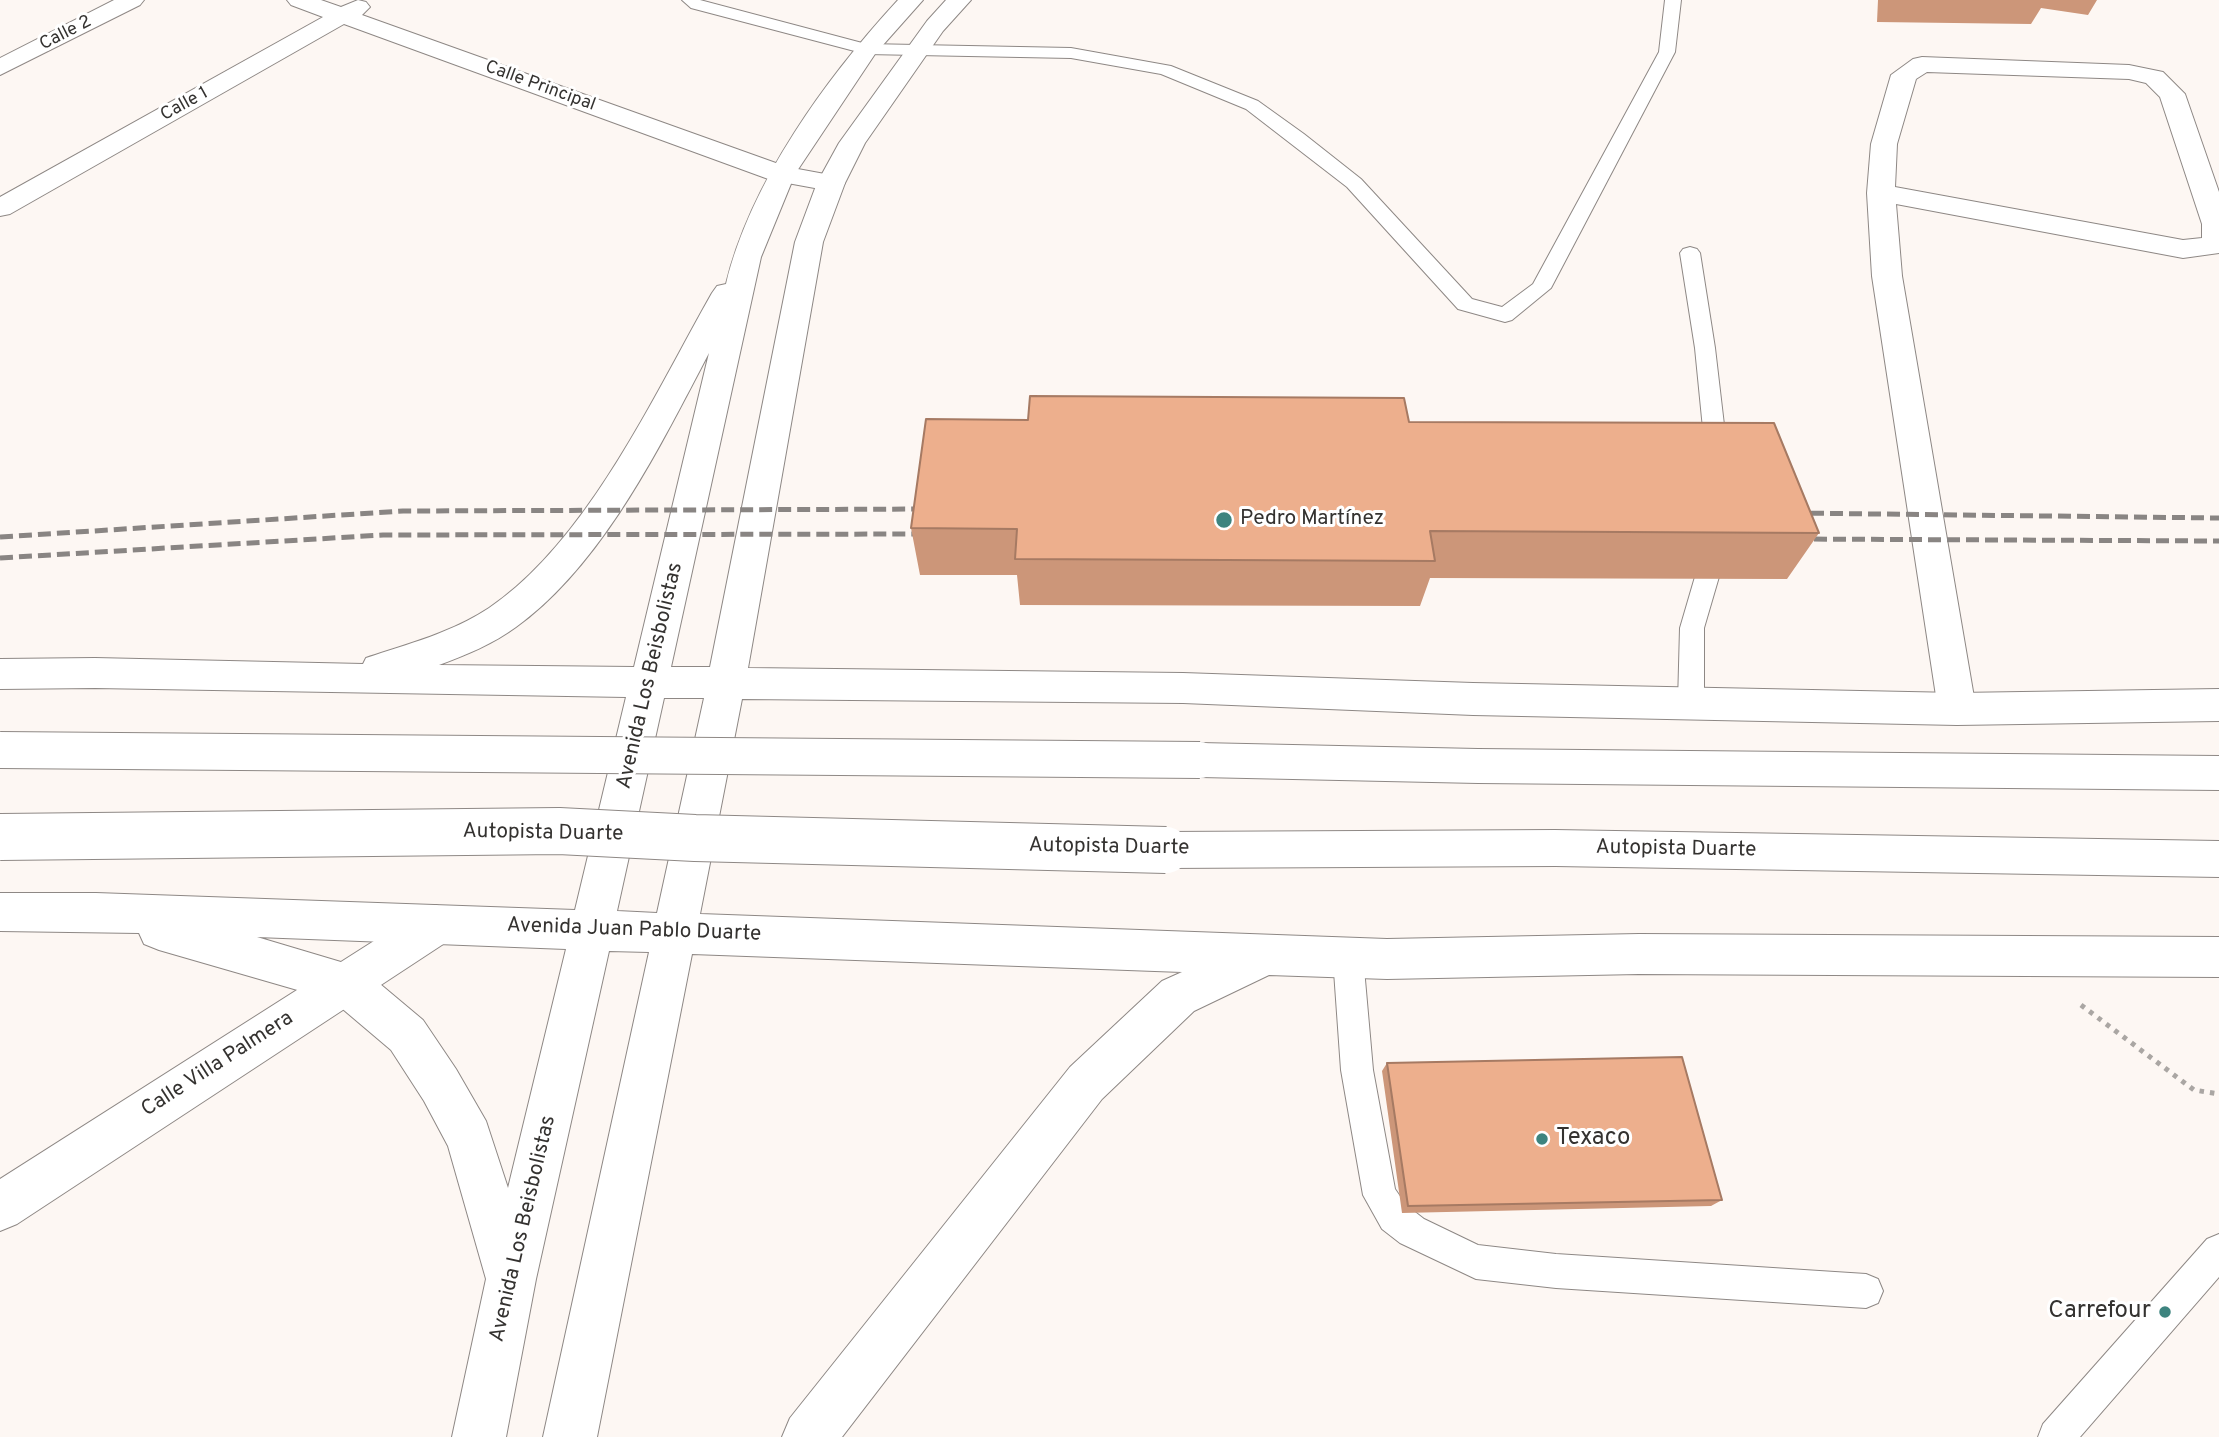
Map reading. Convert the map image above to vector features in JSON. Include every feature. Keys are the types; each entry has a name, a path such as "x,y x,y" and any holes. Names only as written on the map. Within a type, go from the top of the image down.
{"main road":[{"name":"Calle 2","path":"0,68 132,0"},
{"name":"Calle Principal","path":"299,0 781,174 831,183"},
{"name":"Calle 1","path":"0,208 370,0"},
{"name":"Avenida Los Beisbolistas","path":"479,1437 511,1279 747,257 781,174 866,49 911,0"},
{"path":"570,1437 726,684 809,242 831,183 852,143 934,26 959,0"},
{"path":"1881,194 2183,249 2216,245 2216,224 2172,94 2154,77 2129,72 1922,64 1904,75 1884,144 1881,194 1887,276 1957,709"},
{"path":"340,679 415,659 467,636 514,610 559,565 614,493 747,257"},
{"path":"0,674 95,673 340,679 1183,688 1473,699 1957,709 2219,705"},
{"path":"0,750 1200,760 1478,766 2219,774"},
{"name":"Autopista Duarte","path":"0,837 559,831 695,838 1166,850 1555,848 2219,859"},
{"name":"Avenida Juan Pablo Duarte","path":"0,912 96,912 1268,954"},
{"path":"96,912 345,983 407,1035 440,1085 469,1138 511,1279"},
{"name":"Calle Villa Palmera","path":"0,1207 436,925"},
{"path":"809,1437 1086,1083 1178,996 1268,954 1387,959 1639,954 2219,957"}],"lane":[{"path":"690,0 697,5 866,49 1071,53 1165,70 1252,105 1354,183 1465,304 1505,315 1541,288 1554,265 1667,52 1673,0"},
{"path":"744,17 766,0"},
{"path":"1690,253 1705,348 1719,482"},
{"path":"1691,703 1692,628 1720,530"},
{"path":"1348,957 1357,1070 1380,1195 1394,1217 1412,1231 1475,1262 1556,1271 1866,1291"},
{"path":"2056,1437 2213,1271"}],"path":[{"path":"2101,1021 2194,1090 2219,1094"}],"building":[{"path":"1030,396 1404,398 1409,422 1774,423 1819,533 1430,531 1435,561 1015,559 1017,529 911,528 926,419 1028,420"},
{"name":"Texaco","path":"1682,1057 1722,1200 1408,1206 1387,1063"}],"railway":[{"path":"0,537 403,511 935,509"},
{"path":"1792,513 2219,518"},
{"path":"0,558 383,535 930,534"},
{"path":"1795,539 2219,541"}],"place":[{"name":"Pedro Martínez","path":"1224,520"},
{"name":"Texaco","path":"1542,1139"},
{"name":"Carrefour","path":"2165,1312"}]}
